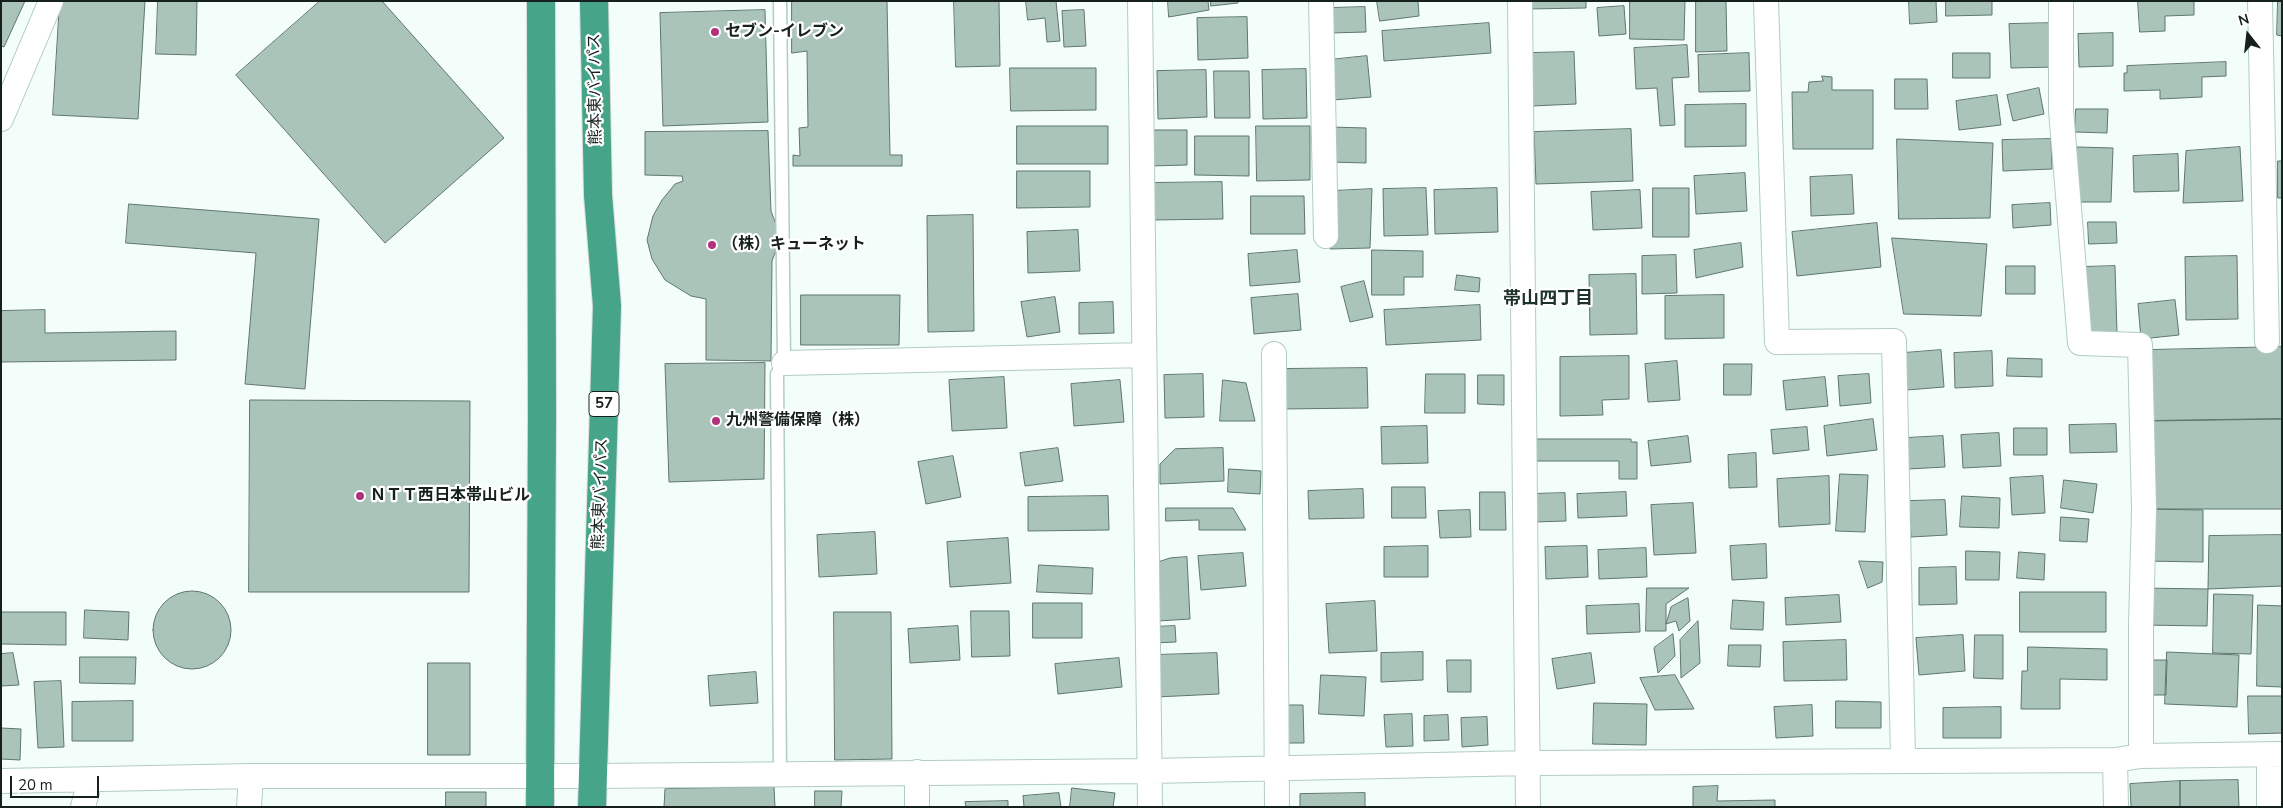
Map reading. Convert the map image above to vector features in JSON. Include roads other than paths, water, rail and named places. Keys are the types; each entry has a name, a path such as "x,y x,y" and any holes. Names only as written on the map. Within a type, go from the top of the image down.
{"highway":[{"path":"540,1 542,417 540,807"},
{"name":"熊本東バイパス","path":"592,807 607,306 598,195 594,1"}],"street":[{"path":"1,119 51,1"},
{"path":"1140,1 1150,807"},
{"path":"1322,1 1326,236"},
{"path":"1520,1 1528,807"},
{"path":"1766,1 1777,342 1894,341 1903,759"},
{"path":"2061,1 2061,110 2080,343 2140,345 2144,509 2141,625 2141,756"},
{"path":"2260,1 2267,341"},
{"path":"1274,354 1277,807"},
{"path":"784,363 1144,355"},
{"path":"1,781 251,776 592,776 1150,771 1528,763 1903,759 2115,760 2141,756 2275,754 2270,807"},
{"path":"2115,760 2116,807"},
{"path":"917,772 917,807"},
{"path":"249,807 251,776"},
{"path":"83,807 90,780"}],"lane":[{"path":"780,1 784,363 778,374 780,774"}],"place":[{"name":"セブン-イレブン","path":"715,32"},
{"name":"（株）キューネット","path":"712,245"},
{"name":"九州警備保障（株）","path":"716,421"},
{"name":"ＮＴＴ西日本帯山ビル","path":"360,496"}],"district":[{"name":"帯山四丁目","path":"1548,300"}]}
